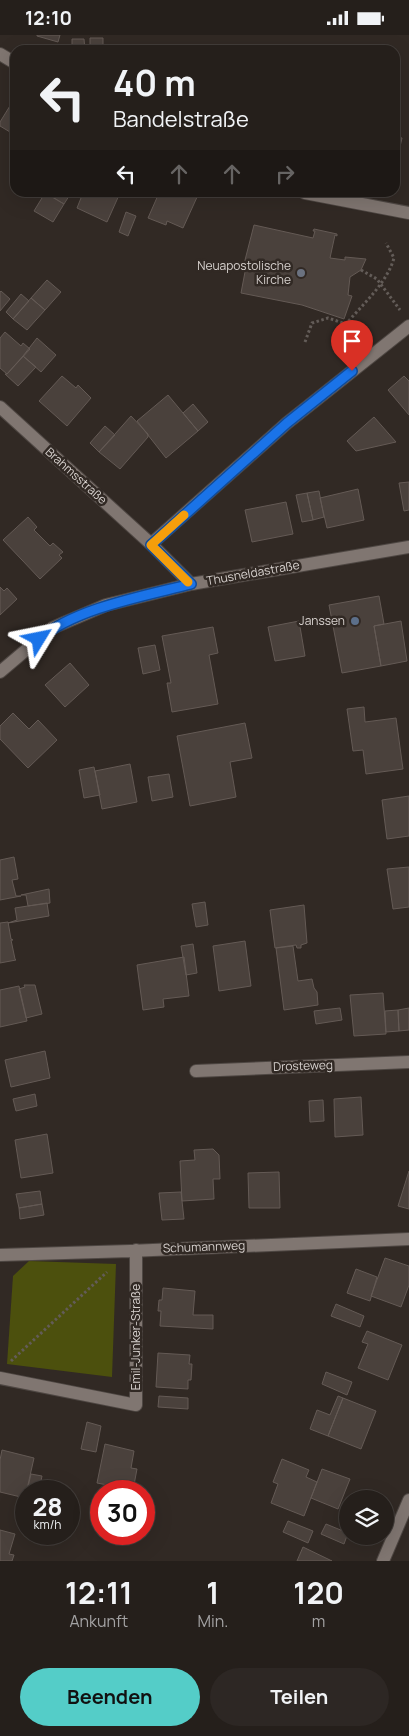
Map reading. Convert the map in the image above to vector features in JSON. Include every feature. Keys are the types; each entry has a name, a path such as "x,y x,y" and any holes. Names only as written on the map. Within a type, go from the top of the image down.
{"street":[{"path":"326,197 409,213"},
{"path":"151,545 287,423 409,326"},
{"name":"Brahmsstraße","path":"0,407 191,584"},
{"name":"Thusneldastraße","path":"0,673 52,628 106,605 191,584 409,547"},
{"name":"Drosteweg","path":"196,1071 409,1062"},
{"name":"Schumannweg","path":"0,1255 409,1239"},
{"name":"Emil-Junker-Straße","path":"0,1378 136,1405 133,1251"},
{"path":"383,1561 409,1500"}],"path":[{"path":"305,342 312,323 328,318 346,324 380,284 392,265 394,257 386,243"},
{"path":"361,271 377,279 389,295"},
{"path":"7,1364 133,1251"}],"shaded area":[{"path":"29,1261 116,1264 112,1377 7,1364 13,1276"}],"building":[{"path":"37,35 60,35 58,42"},
{"path":"90,38 103,38 103,45 90,45"},
{"path":"72,39 84,39 85,45 72,45"},
{"path":"10,106 10,132 0,126 0,122"},
{"path":"43,197 52,197 64,204 53,222 34,211"},
{"path":"53,197 68,197 64,204"},
{"path":"81,197 118,197 107,222 77,208"},
{"path":"157,197 197,197 183,228 167,221 166,225 148,218"},
{"path":"126,212 136,216 128,236 119,232"},
{"name":"Neuapostolische Kirche","path":"254,225 313,238 314,229 337,234 337,236 335,235 330,258 345,260 345,257 366,259 361,270 350,277 348,295 352,296 344,319 302,305 241,293 245,272 244,264"},
{"path":"47,280 61,292 45,310 31,298"},
{"path":"0,292 10,299 0,311"},
{"path":"21,294 29,301 13,319 6,312"},
{"path":"31,298 45,310 27,330 13,319"},
{"path":"5,332 21,346 23,343 30,349 7,374 0,368 0,338"},
{"path":"37,338 56,355 41,372 23,356"},
{"path":"23,356 36,367 18,386 5,374"},
{"path":"62,376 76,388 78,385 91,398 67,426 39,401"},
{"path":"404,376 409,381 409,415 388,390"},
{"path":"168,395 198,431 166,458 137,421"},
{"path":"193,404 208,422 198,431 183,413"},
{"path":"131,416 148,434 148,437 120,469 99,452"},
{"path":"374,417 396,442 356,451 347,441"},
{"path":"105,426 115,435 99,452 90,443"},
{"path":"409,482 409,510 404,511 399,483"},
{"path":"358,489 364,520 327,528 320,498"},
{"path":"319,491 324,517 313,520 307,493"},
{"path":"307,493 313,520 302,522 296,495"},
{"path":"286,502 293,534 252,542 245,510"},
{"path":"28,517 37,527 34,530 50,546 53,543 63,552 59,555 62,558 40,579 3,540"},
{"path":"0,587 4,591 7,588 17,599 0,615"},
{"path":"379,596 384,624 374,626 381,666 342,673 329,605"},
{"path":"299,621 305,656 275,661 268,627"},
{"path":"401,621 407,661 381,666 374,626"},
{"path":"213,627 218,653 209,655 218,704 172,712 167,683 171,683 162,636"},
{"path":"155,645 160,670 143,674 138,648"},
{"path":"70,663 89,685 65,707 45,685"},
{"path":"364,707 365,722 396,718 403,769 366,774 363,750 353,751 347,709"},
{"path":"13,713 29,729 38,720 57,740 28,768 0,739 0,726"},
{"path":"245,723 252,758 230,762 236,797 190,806 177,736"},
{"path":"130,764 137,802 102,809 95,771"},
{"path":"94,767 100,795 84,798 79,770"},
{"path":"169,774 173,797 152,801 148,777"},
{"path":"409,796 409,836 387,839 382,800"},
{"path":"14,857 18,879 12,880 16,896 21,896 0,900 0,860"},
{"path":"409,867 409,907 393,909 387,869"},
{"path":"49,889 50,903 28,906 26,895 21,895"},
{"path":"205,902 208,925 196,927 192,904"},
{"path":"47,903 49,916 8,923 17,920 15,908"},
{"path":"304,905 307,943 301,945 301,948 297,948 296,945 275,948 270,910"},
{"path":"8,922 16,960 0,963 0,923"},
{"path":"245,941 251,986 219,991 213,946"},
{"path":"193,944 197,973 186,975 181,946"},
{"path":"293,946 298,981 312,979 317,992 318,1005 284,1010 276,948"},
{"path":"184,957 189,996 163,999 164,1007 143,1010 137,965"},
{"path":"24,985 35,985 42,1014 26,1018 19,989 25,987"},
{"path":"19,986 27,1021 0,1027 0,990"},
{"path":"383,993 386,1034 354,1036 350,995"},
{"path":"340,1008 342,1020 316,1024 314,1011"},
{"path":"409,1008 409,1030 399,1031 398,1010"},
{"path":"398,1010 399,1031 386,1032 385,1011"},
{"path":"45,1051 50,1078 11,1087 5,1060"},
{"path":"35,1094 37,1106 16,1111 13,1099"},
{"path":"361,1097 363,1135 335,1137 334,1099"},
{"path":"323,1100 324,1121 310,1122 309,1101"},
{"path":"47,1134 53,1173 21,1178 15,1140"},
{"path":"213,1149 219,1155 220,1179 213,1179 214,1199 182,1201 180,1161 195,1160 194,1150"},
{"path":"409,1171 409,1209 398,1206"},
{"path":"279,1172 280,1208 249,1208 248,1173"},
{"path":"40,1191 42,1204 19,1208 16,1194"},
{"path":"181,1192 184,1219 162,1220 159,1193"},
{"path":"42,1204 44,1215 20,1219 19,1208"},
{"path":"385,1258 409,1266 409,1285 401,1307 371,1296"},
{"path":"356,1269 377,1277 370,1301 347,1293"},
{"path":"163,1288 195,1291 193,1315 213,1315 213,1329 160,1326 161,1311 158,1311 159,1300 162,1300"},
{"path":"336,1304 364,1316 360,1327 331,1316"},
{"path":"367,1331 402,1345 388,1380 358,1368 368,1344 362,1342"},
{"path":"158,1353 190,1355 189,1364 192,1364 191,1380 188,1380 188,1389 156,1387"},
{"path":"326,1372 352,1382 347,1395 322,1384"},
{"path":"159,1396 188,1398 188,1409 158,1407"},
{"path":"338,1396 343,1398 328,1436 310,1429 317,1410 330,1415"},
{"path":"343,1398 376,1411 361,1449 328,1436"},
{"path":"87,1422 101,1426 96,1452 81,1449"},
{"path":"105,1444 134,1451 131,1468 137,1469 135,1480 98,1480"},
{"path":"2,1450 34,1458 29,1480 15,1480 15,1496 0,1492 0,1460"},
{"path":"282,1459 309,1470 306,1477 317,1482 304,1516 271,1503 278,1484 273,1482"},
{"path":"322,1469 350,1479 346,1490 339,1490 338,1509 311,1498"},
{"path":"31,1474 42,1476 41,1480 30,1480"},
{"path":"288,1521 313,1531 308,1543 283,1532"},
{"path":"326,1524 339,1529 339,1542 321,1534"},
{"path":"0,1530 15,1534 9,1554 14,1555 12,1561 0,1561"},
{"path":"303,1547 332,1561 297,1561"}],"slow traffic":[{"path":"184,515 151,545 188,582"}],"place":[{"name":"Neuapostolische Kirche","path":"301,273"},
{"name":"Janssen","path":"355,621"}],"route":[{"path":"39,639 52,628 106,605 191,584 151,545 287,423 352,371"}]}
